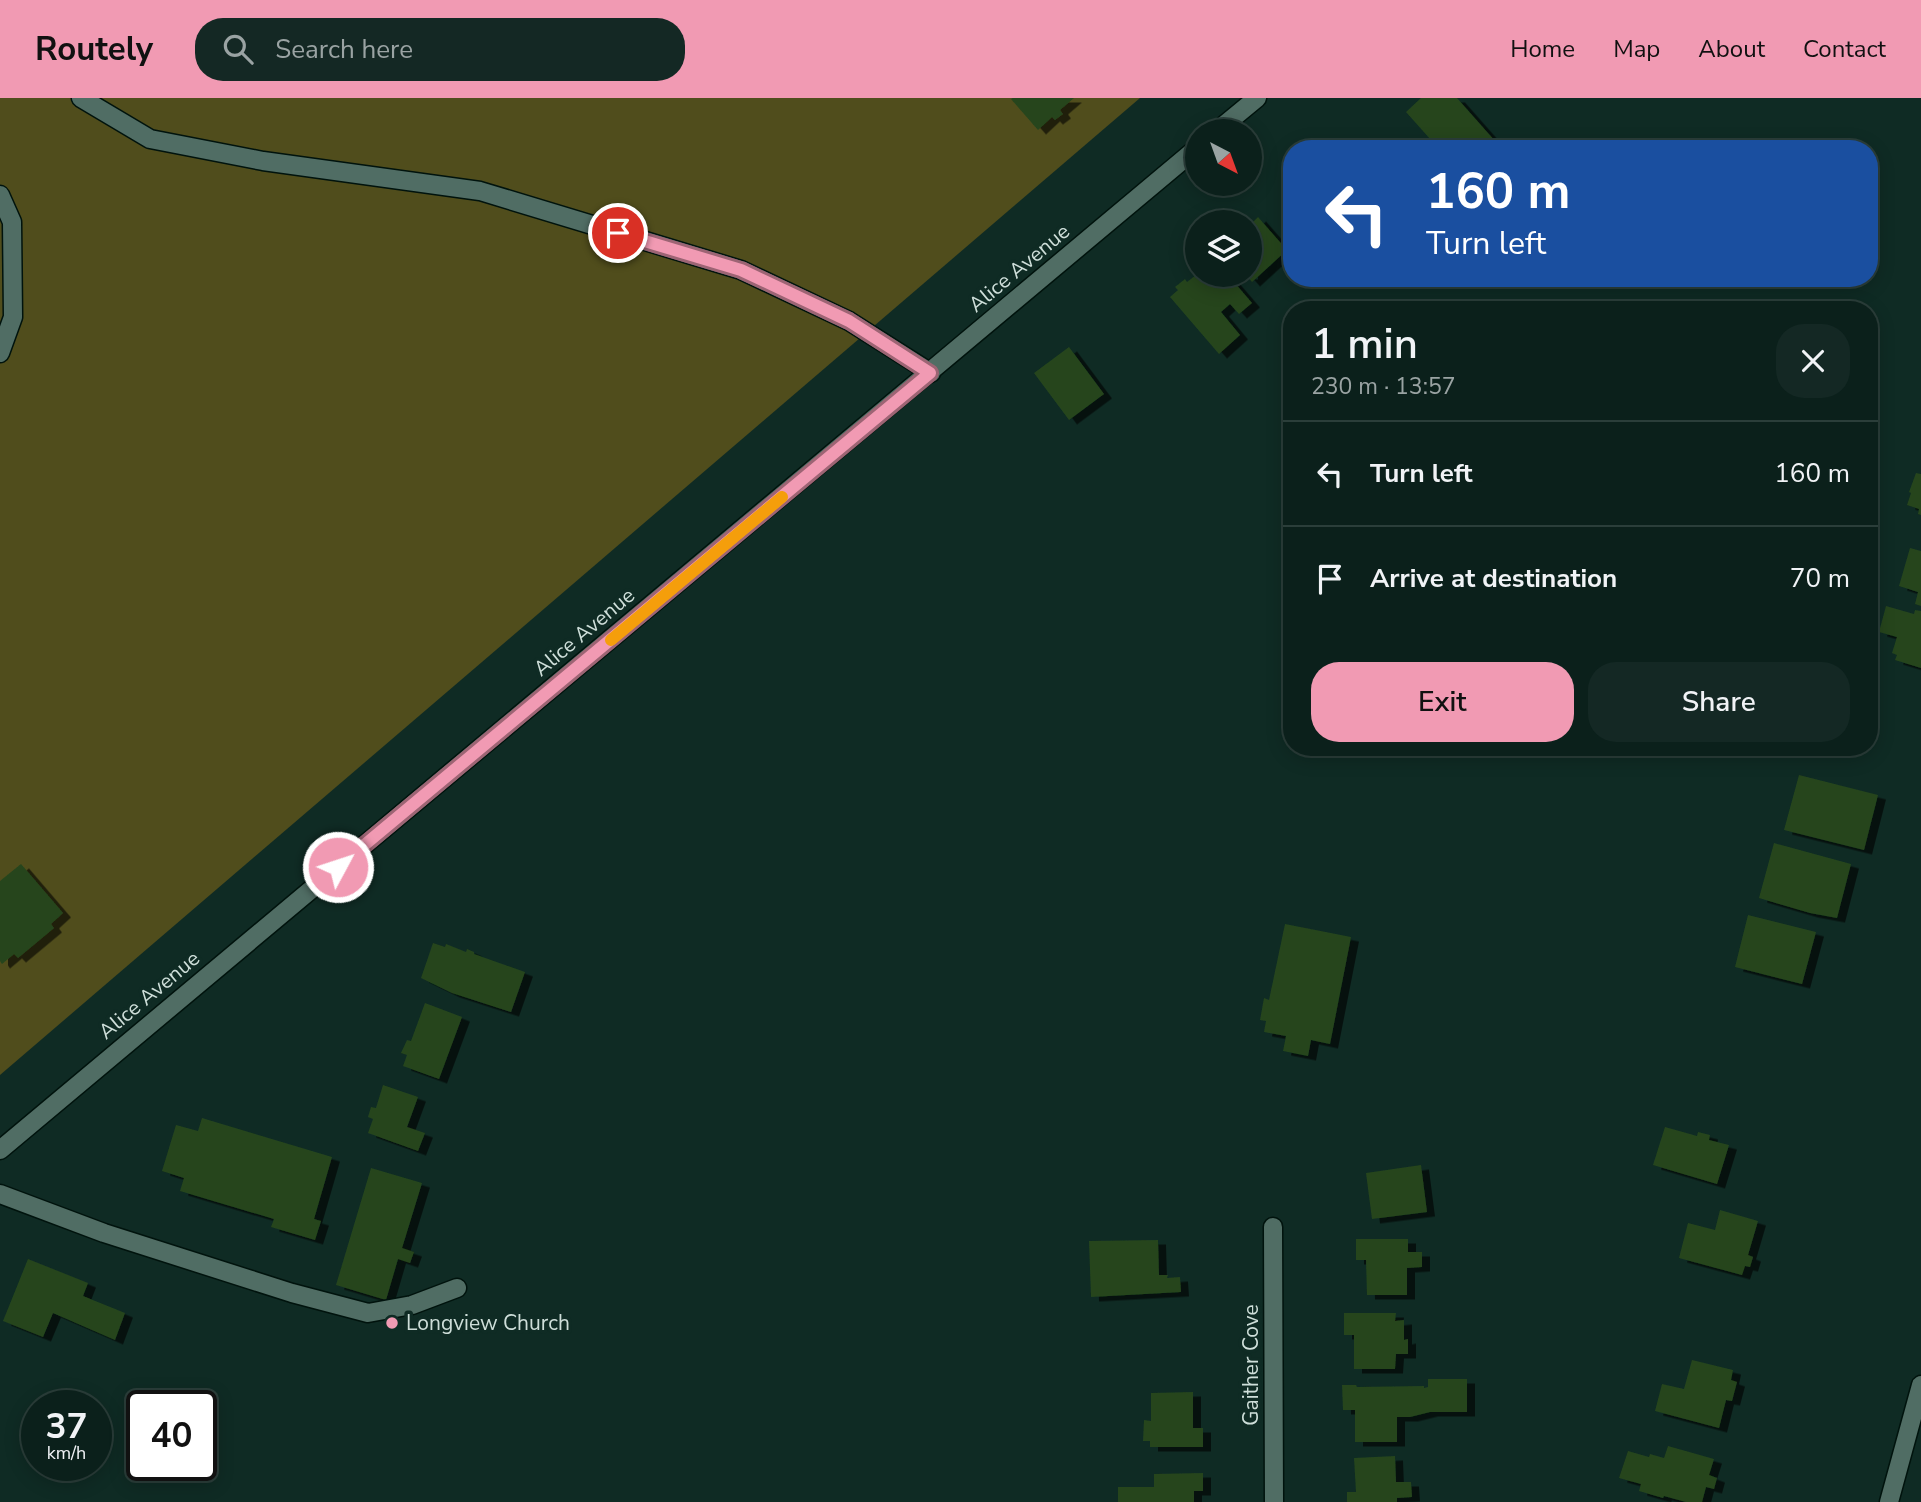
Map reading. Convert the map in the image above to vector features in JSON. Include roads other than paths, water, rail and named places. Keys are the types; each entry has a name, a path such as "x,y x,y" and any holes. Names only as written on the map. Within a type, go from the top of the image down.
{"street":[{"path":"81,98 150,139 263,161 480,191 741,270 849,321 930,373"},
{"path":"1232,119 1257,98"},
{"name":"Alice Avenue","path":"0,1150 1185,158"},
{"path":"0,195 12,222 13,317 0,353"},
{"path":"0,1194 117,1237 292,1293 368,1313 412,1305 457,1288"},
{"name":"Gaither Cove","path":"1273,1227 1274,1502"},
{"path":"1889,1502 1921,1385"}],"place":[{"name":"Longview Church","path":"392,1323"}]}
